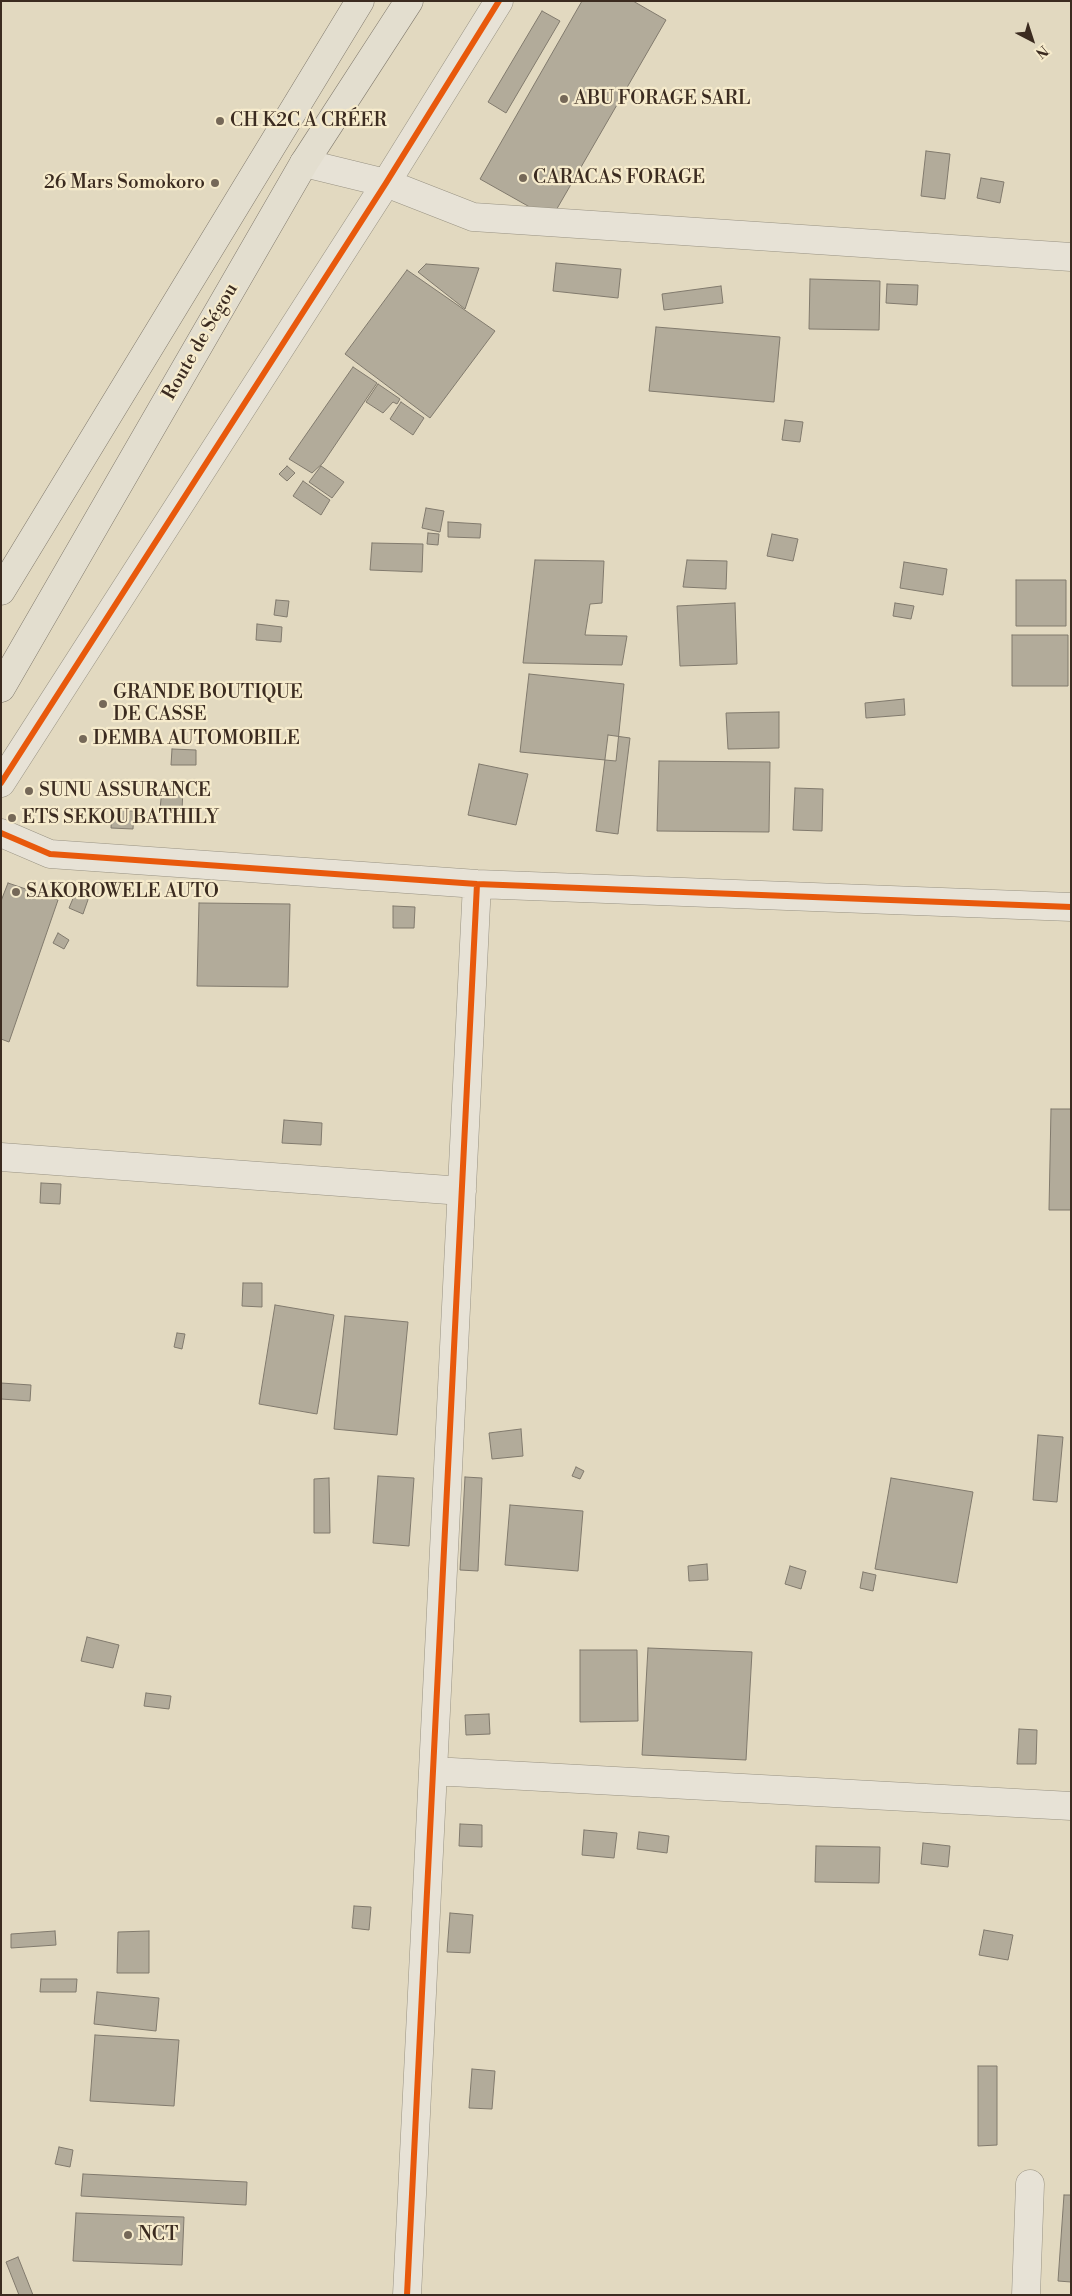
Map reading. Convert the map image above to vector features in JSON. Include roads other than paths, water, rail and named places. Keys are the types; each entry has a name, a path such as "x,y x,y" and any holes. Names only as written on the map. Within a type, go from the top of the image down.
{"highway":[{"path":"1,591 360,1"},
{"name":"Route de Ségou","path":"1,688 304,163 409,1"}],"street":[{"path":"1,783 386,184 499,1"},
{"path":"304,163 386,184 472,217 1071,257"},
{"path":"1,833 50,854 477,884 1071,907"},
{"path":"407,2295 477,884"},
{"path":"1,1157 462,1191"},
{"path":"433,1771 1071,1806"},
{"path":"1026,2295 1030,2184"}],"place":[{"name":"ABU FORAGE SARL","path":"564,99"},
{"name":"CH K2C A CRÉER","path":"220,121"},
{"name":"CARACAS FORAGE","path":"523,178"},
{"name":"26 Mars Somokoro","path":"215,183"},
{"name":"GRANDE BOUTIQUE DE CASSE","path":"103,704"},
{"name":"DEMBA AUTOMOBILE","path":"83,739"},
{"name":"SUNU ASSURANCE","path":"29,791"},
{"name":"ETS SEKOU BATHILY","path":"12,818"},
{"name":"SAKOROWELE AUTO","path":"16,892"},
{"name":"NCT","path":"128,2235"}]}
